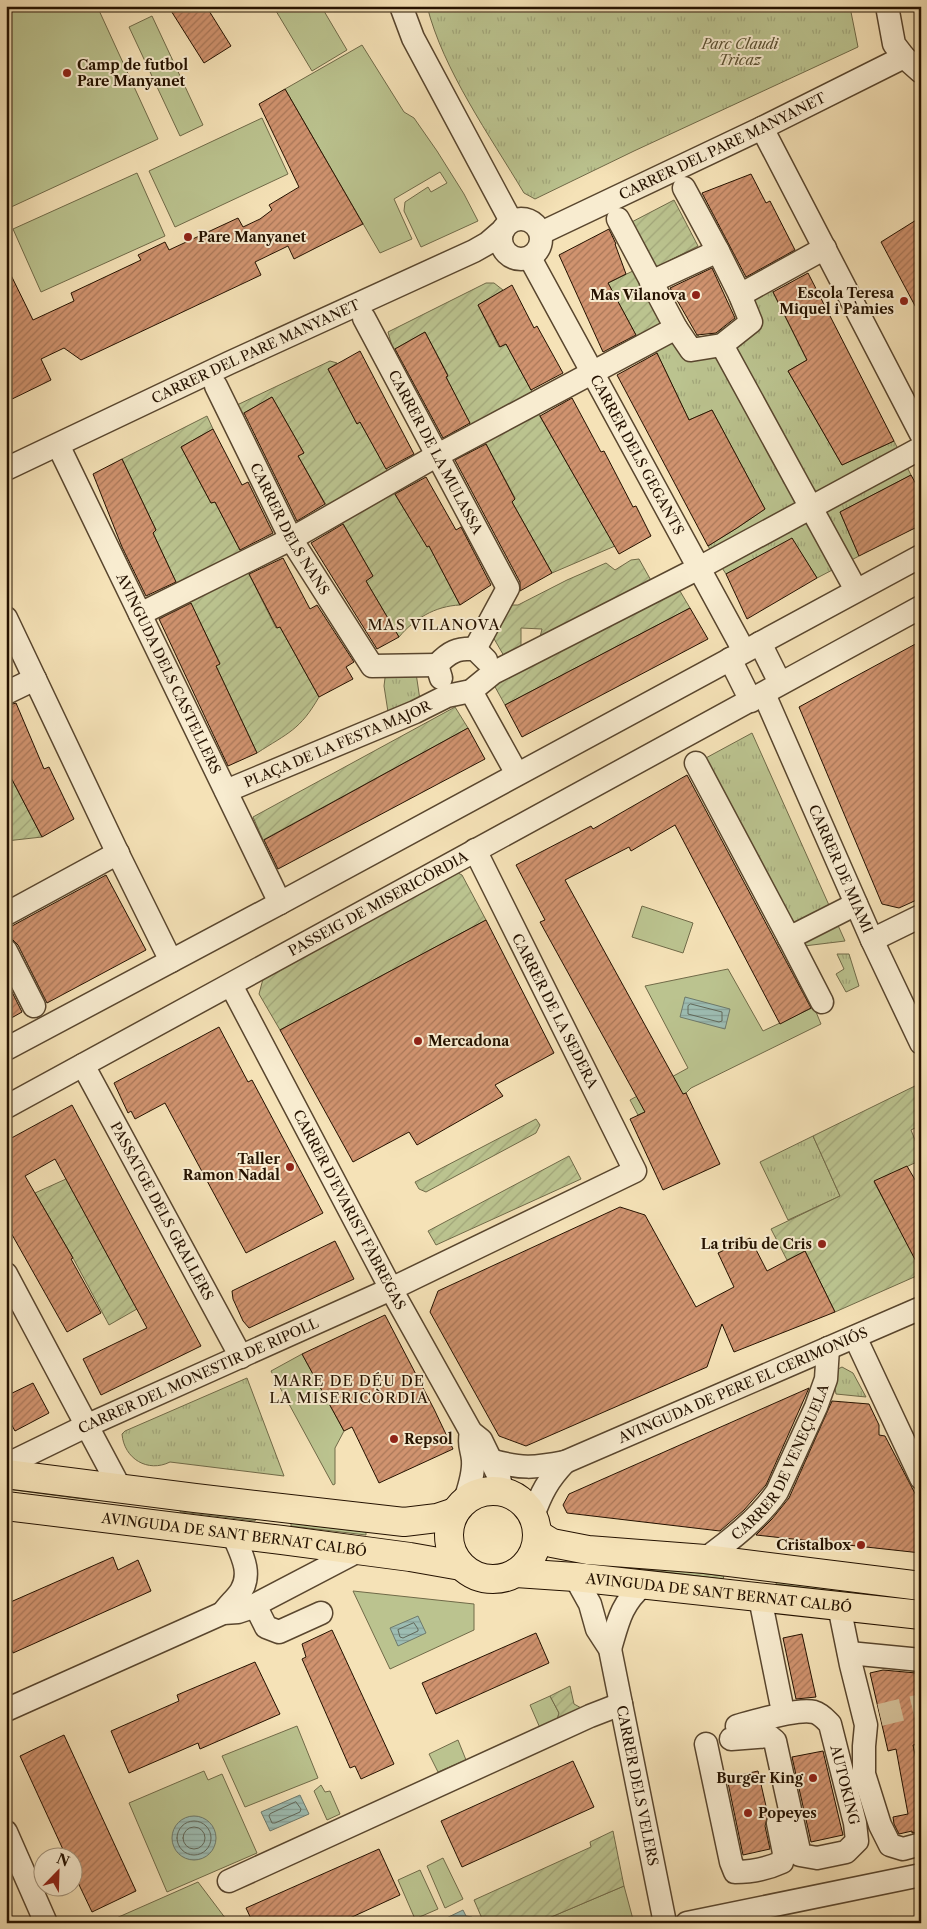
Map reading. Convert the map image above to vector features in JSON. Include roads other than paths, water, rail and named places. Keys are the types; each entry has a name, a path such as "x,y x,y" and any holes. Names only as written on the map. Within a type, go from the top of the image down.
{"main road":[{"path":"6,1474 404,1522 437,1518 479,1493 494,1491 506,1493 523,1502 535,1525 552,1543 588,1550 705,1559 921,1586"},
{"name":"AVINGUDA DE SANT BERNAT CALBÓ","path":"6,1506 360,1550 462,1566"},
{"path":"460,1506 449,1528 449,1544 456,1560 478,1577 498,1579 516,1573 524,1567 534,1552 535,1525"},
{"name":"AVINGUDA DE SANT BERNAT CALBÓ","path":"516,1573 575,1577 921,1615"}],"street":[{"path":"401,6 413,38 505,233 511,257 530,258 539,250 541,233 538,227 529,220 523,218 505,233"},
{"path":"888,6 894,44 904,57 921,72"},
{"name":"CARRER DEL PARE MANYANET","path":"541,233 762,128 904,57"},
{"path":"762,128 921,434"},
{"path":"618,219 650,282 691,350 722,345 751,322 718,251 684,188"},
{"name":"CARRER DEL PARE MANYANET","path":"6,469 60,451 216,386 364,318 480,262 505,233"},
{"name":"CARRER DEL PARE MANYANET","path":"6,485 60,451 229,363 474,251 505,233"},
{"path":"740,295 825,248"},
{"path":"650,282 718,251"},
{"name":"CARRER DELS GEGANTS","path":"530,258 745,651"},
{"name":"CARRER DE LA MULASSA","path":"364,318 508,588 475,649"},
{"path":"140,614 291,539 436,456 676,328"},
{"path":"722,345 856,590"},
{"name":"CARRER DELS NANS","path":"216,386 291,539 372,666 437,665"},
{"name":"PLAÇA DE LA FESTA MAJOR","path":"226,791 416,712 447,696 471,691 493,673 699,568 921,448"},
{"name":"AVINGUDA DELS CASTELLERS","path":"60,451 280,903"},
{"path":"6,1048 280,903 921,556"},
{"name":"PASSEIG DE MISERICÒRDIA","path":"6,1107 921,607"},
{"path":"6,618 171,961"},
{"path":"437,665 452,651 462,648 475,649 486,660 493,673"},
{"path":"745,651 765,693"},
{"path":"745,651 765,693"},
{"name":"PLAÇA DE LA FESTA MAJOR","path":"437,665 447,696"},
{"path":"6,693 35,679"},
{"path":"471,691 517,774"},
{"name":"CARRER DE MIAMI","path":"765,693 872,940 921,1042"},
{"path":"696,763 822,1002"},
{"name":"CARRER DE LA SEDERA","path":"475,850 635,1171"},
{"path":"6,914 118,853"},
{"path":"789,938 856,904"},
{"path":"872,940 921,916"},
{"path":"6,951 34,1006"},
{"name":"CARRER D'EVARIST FÀBREGAS","path":"231,985 391,1289 471,1432 481,1440 506,1493"},
{"name":"PASSATGE DELS GRALLERS","path":"83,1064 242,1356"},
{"name":"CARRER DEL MONESTIR DE RIPOLL","path":"6,1465 86,1426 391,1289 635,1171"},
{"path":"6,1274 120,1488"},
{"name":"AVINGUDA DE PERE EL CERIMONIÓS","path":"490,1460 513,1466 535,1468 565,1462 921,1308"},
{"path":"855,1337 921,1478"},
{"name":"CARRER DE VENEÇUELA","path":"705,1559 748,1524 777,1492 816,1407 826,1379 828,1348"},
{"name":"CARRER D'EVARIST FÀBREGAS","path":"460,1506 473,1471 473,1459 469,1444 471,1432"},
{"name":"AVINGUDA DE PERE EL CERIMONIÓS","path":"535,1525 543,1489 565,1462"},
{"name":"AVINGUDA DE PERE EL CERIMONIÓS","path":"506,1493 516,1481 535,1468"},
{"path":"223,1613 241,1592 246,1580 245,1565 232,1534"},
{"path":"6,1710 223,1613 243,1611 360,1550"},
{"name":"CARRER DELS VELERS","path":"575,1577 590,1604 597,1629 610,1649 665,1923"},
{"name":"CARRER DELS VELERS","path":"610,1649 622,1609 632,1595 643,1585"},
{"path":"760,1598 781,1702"},
{"path":"255,1605 266,1627 279,1632 321,1614"},
{"path":"839,1606 849,1654 872,1716 866,1725 864,1774 880,1825 890,1845 903,1849 921,1844"},
{"path":"849,1654 921,1660"},
{"path":"229,1881 590,1716 621,1704"},
{"name":"AUTOKING","path":"802,1711 814,1712 830,1724 855,1823 857,1852 853,1859 840,1866 819,1870 791,1859 784,1853 767,1761 744,1731 802,1711"},
{"path":"706,1744 731,1862 735,1872 768,1868 791,1859"},
{"path":"6,1832 46,1923"},
{"path":"687,1923 921,1875"}],"water":[{"path":"685,997 730,1009 725,1029 680,1017"},
{"path":"418,1616 426,1633 398,1646 390,1628"},
{"path":"300,1795 309,1814 270,1831 261,1812"},
{"path":"194,1816 206,1820 212,1826 216,1838 212,1850 206,1856 194,1860 182,1856 176,1850 172,1838 176,1826 182,1820"},
{"path":"463,1910 466,1916 472,1917 471,1923 436,1923"}],"tunnel":[{"path":"880,1715 921,1705"}],"place":[{"name":"Camp de futbol Pare Manyanet","path":"67,73"},
{"name":"Pare Manyanet","path":"188,237"},
{"name":"Mas Vilanova","path":"696,295"},
{"name":"Escola Teresa Miquel i Pàmies","path":"904,301"},
{"name":"Mercadona","path":"418,1041"},
{"name":"Taller Ramon Nadal","path":"290,1167"},
{"name":"La tribu de Cris","path":"822,1244"},
{"name":"Repsol","path":"394,1439"},
{"name":"Cristalbox","path":"861,1545"},
{"name":"Burger King","path":"813,1778"},
{"name":"Popeyes","path":"748,1813"}],"district":[{"name":"MAS VILANOVA","path":"434,624"},
{"name":"MARE DE DÉU DE LA MISERICÒRDIA","path":"349,1388"}],"park label":[{"name":"Parc Claudi Tricaz","path":"740,52"}]}
